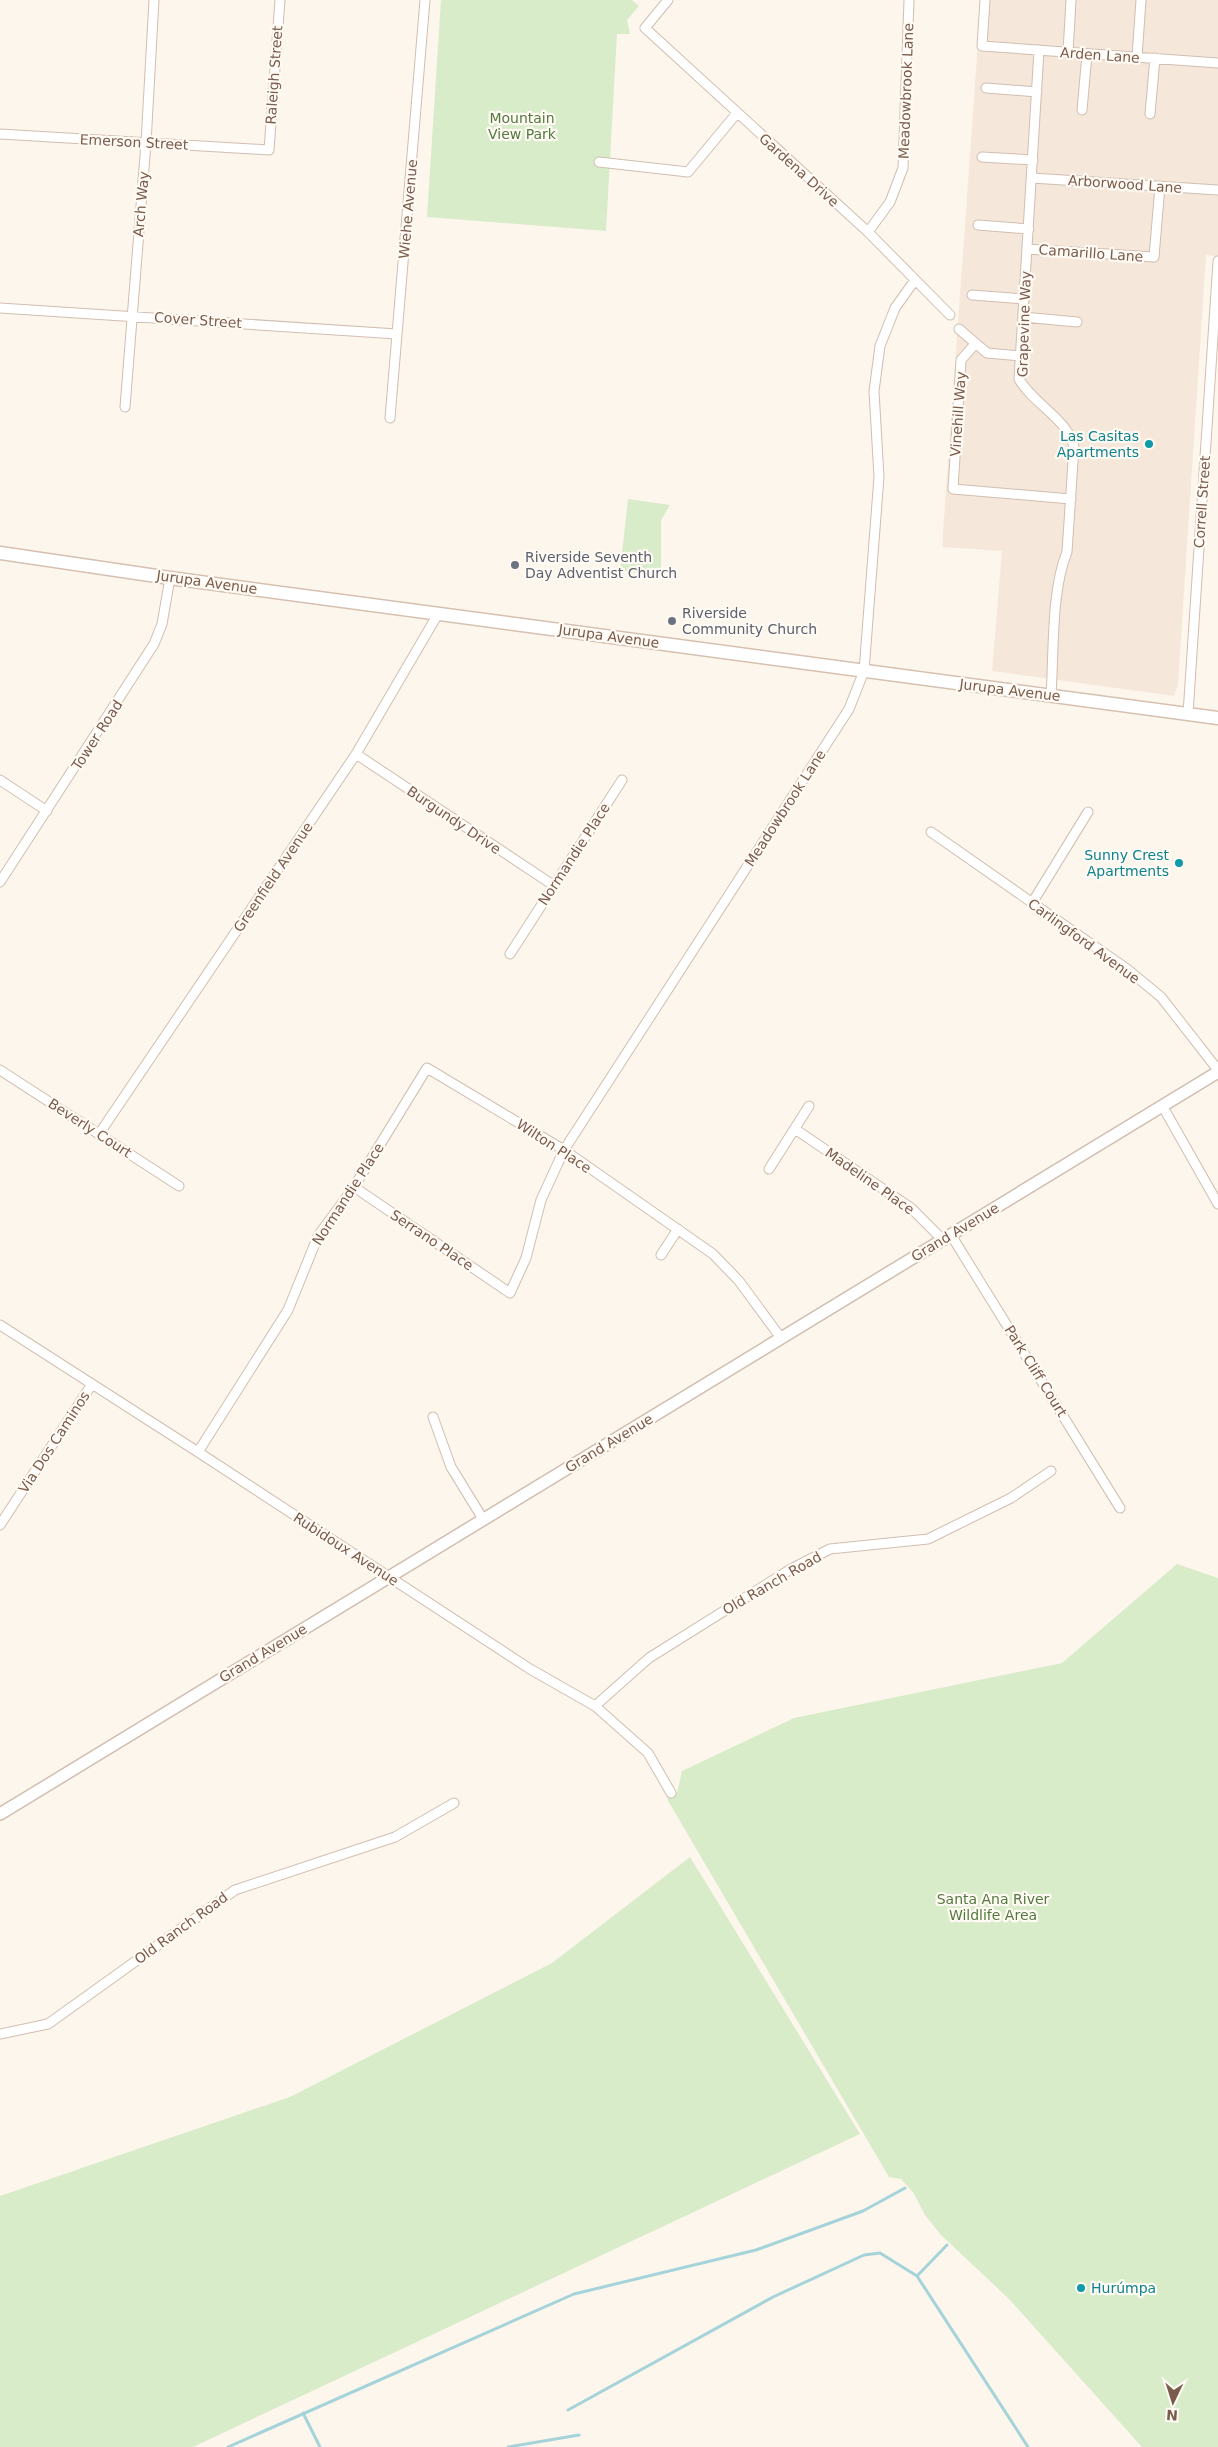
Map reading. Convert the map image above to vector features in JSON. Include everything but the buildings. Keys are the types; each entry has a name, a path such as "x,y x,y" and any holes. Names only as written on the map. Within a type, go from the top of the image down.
{"main road":[{"name":"Jurupa Avenue","path":"0,552 170,578 1218,718"}],"street":[{"name":"Arch Way","path":"125,407 146,142 154,0"},
{"name":"Raleigh Street","path":"269,150 280,0"},
{"name":"Wiehe Avenue","path":"390,418 425,0"},
{"name":"Gardena Drive","path":"668,0 645,28 868,232 950,315"},
{"name":"Meadowbrook Lane","path":"868,232 890,202 903,168 909,0"},
{"name":"Arden Lane","path":"985,0 982,46 1218,63"},
{"path":"1068,52 1071,0"},
{"path":"1137,57 1142,0"},
{"name":"Grapevine Way","path":"1039,50 1038,92 1019,379 1024,389 1072,436 1074,447 1067,552 1061,566 1058,591 1051,695"},
{"path":"1082,110 1087,54"},
{"path":"1150,114 1155,58"},
{"path":"986,88 1038,92"},
{"path":"599,162 688,172 737,113"},
{"name":"Emerson Street","path":"0,134 269,150"},
{"path":"982,157 1033,160"},
{"name":"Arborwood Lane","path":"1032,178 1218,190"},
{"name":"Camarillo Lane","path":"1027,249 1154,257 1160,186"},
{"path":"978,225 1029,229"},
{"name":"Correll Street","path":"1188,714 1218,261"},
{"name":"Meadowbrook Lane","path":"510,1293 526,1258 541,1200 564,1150 849,709 864,671 879,477 874,391 880,346 895,308 915,280"},
{"path":"972,295 1024,299"},
{"name":"Cover Street","path":"0,308 397,334"},
{"path":"1023,317 1078,322"},
{"path":"959,329 987,353 1020,356"},
{"name":"Vinehill Way","path":"975,344 961,360 953,489 1071,499"},
{"name":"Tower Road","path":"0,882 154,644 162,624 170,578"},
{"name":"Greenfield Avenue","path":"99,1134 356,754 438,614"},
{"name":"Burgundy Drive","path":"356,754 553,885"},
{"path":"0,780 47,811"},
{"name":"Normandie Place","path":"510,954 622,780"},
{"path":"1032,903 1088,812"},
{"name":"Carlingford Avenue","path":"931,832 1127,969 1161,997 1218,1071"},
{"name":"Wilton Place","path":"427,1068 564,1150 713,1254 739,1281 780,1338"},
{"name":"Normandie Place","path":"198,1452 288,1310 318,1236 354,1186 427,1068"},
{"name":"Beverly Court","path":"0,1070 179,1186"},
{"name":"Grand Avenue","path":"0,1814 388,1576 1163,1107 1218,1071"},
{"path":"769,1169 809,1106"},
{"path":"1163,1107 1218,1204"},
{"name":"Madeline Place","path":"795,1129 911,1208 947,1237"},
{"name":"Serrano Place","path":"354,1186 510,1293"},
{"path":"661,1255 678,1229"},
{"name":"Park Cliff Court","path":"947,1237 1120,1508"},
{"name":"Rubidoux Avenue","path":"0,1326 198,1452 530,1669 595,1706 648,1753 671,1793"},
{"name":"Via Dos Caminos","path":"0,1525 92,1384"},
{"path":"433,1417 451,1467 483,1519"},
{"name":"Old Ranch Road","path":"595,1706 649,1658 791,1569 830,1549 928,1539 1011,1498 1051,1470"},
{"name":"Old Ranch Road","path":"0,2034 48,2024 235,1890 395,1837 454,1803"}],"shaded area":[{"path":"981,0 1218,0 1218,256 1206,255 1178,684 1174,696 992,671 1002,551 942,547"}],"green space":[{"name":"Mountain View Park","path":"441,0 632,0 639,6 627,20 630,34 617,34 606,231 427,217"},
{"path":"628,499 670,505 661,520 661,575 620,571"},
{"name":"Santa Ana River Wildlife Area","path":"1177,1564 1218,1578 1218,2447 1142,2447 1009,2299 940,2234 925,2215 913,2192 901,2179 889,2177 667,1799 677,1793 682,1771 794,1718 1062,1663"},
{"path":"690,1857 860,2134 193,2447 0,2447 0,2196 290,2097 552,1963"}],"waterway":[{"path":"228,2447 574,2294 756,2250 863,2211 905,2188"},
{"path":"568,2410 773,2297 864,2255 880,2253 917,2276 947,2245"},
{"path":"917,2276 1028,2447"},
{"path":"303,2413 320,2447"},
{"path":"508,2447 579,2435"}],"place":[{"name":"Las Casitas Apartments","path":"1149,444"},
{"name":"Riverside Seventh Day Adventist Church","path":"515,565"},
{"name":"Riverside Community Church","path":"672,621"},
{"name":"Sunny Crest Apartments","path":"1179,863"},
{"name":"Hurúmpa","path":"1081,2288"}]}
